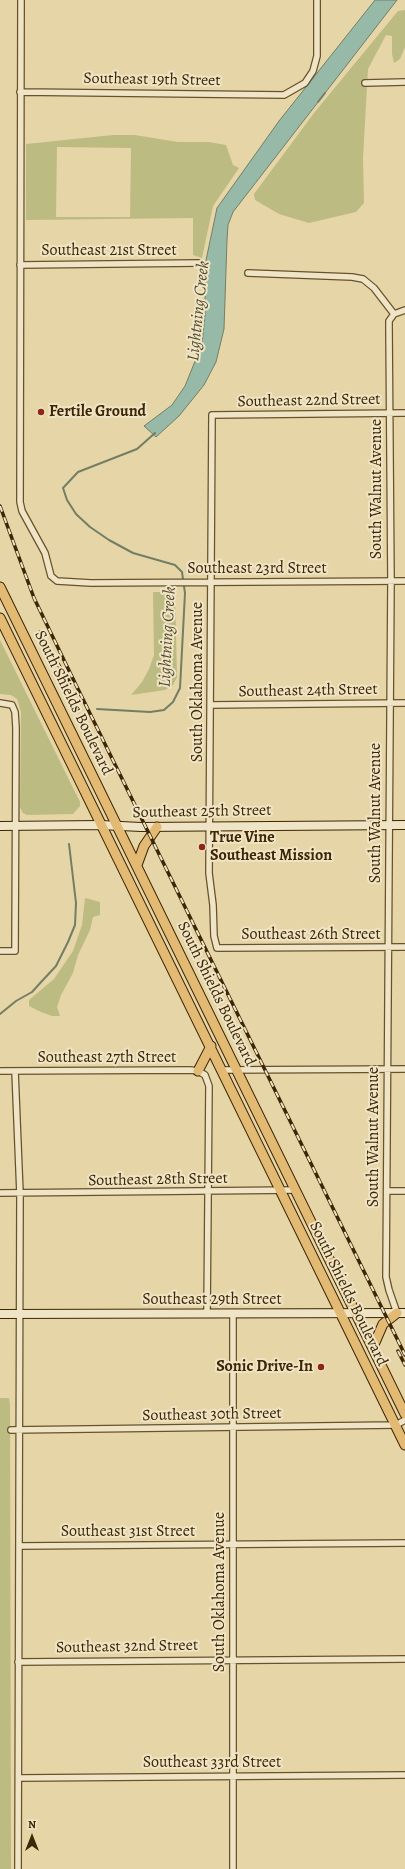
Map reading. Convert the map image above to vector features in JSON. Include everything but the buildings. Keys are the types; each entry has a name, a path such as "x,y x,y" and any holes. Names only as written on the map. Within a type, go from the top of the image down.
{"main road":[{"name":"South Shields Boulevard","path":"0,587 357,1313 405,1414"},
{"name":"South Shields Boulevard","path":"0,618 405,1445"},
{"name":"Southeast 25th Street","path":"0,826 101,825 118,827 157,827 405,825"},
{"path":"137,865 144,846 157,827"},
{"path":"160,946 173,939"},
{"path":"198,1071 210,1046"},
{"path":"373,1347 383,1324 401,1313"},
{"name":"Southeast 29th Street","path":"0,1314 401,1313"}],"street":[{"path":"20,264 21,0"},
{"name":"Southeast 19th Street","path":"20,92 284,96 305,83 313,71 317,56 317,0"},
{"path":"365,83 405,82"},
{"name":"Southeast 21st Street","path":"20,264 198,263"},
{"name":"Southeast 23rd Street","path":"20,264 20,502 22,512 45,553 50,576 61,582 405,581"},
{"path":"248,273 358,278 368,282 394,314 405,310"},
{"name":"South Walnut Avenue","path":"394,314 389,324 391,581 388,1191 386,1277 392,1298 401,1313"},
{"name":"Southeast 22nd Street","path":"212,415 405,413"},
{"name":"South Oklahoma Avenue","path":"212,415 209,873 217,948"},
{"name":"Southeast 24th Street","path":"210,704 405,702"},
{"path":"0,703 12,705 15,712 16,728 15,951 0,951"},
{"name":"Southeast 26th Street","path":"217,948 405,947"},
{"path":"222,1070 405,1070"},
{"name":"Southeast 27th Street","path":"0,1071 198,1071"},
{"path":"15,1071 20,1194 18,1869"},
{"path":"198,1071 206,1076 208,1083 207,1314"},
{"name":"Southeast 28th Street","path":"0,1194 296,1190"},
{"path":"388,1191 405,1191"},
{"name":"South Oklahoma Avenue","path":"232,1314 233,1869"},
{"name":"Southeast 30th Street","path":"11,1430 232,1429 396,1425 405,1420"},
{"name":"Southeast 31st Street","path":"19,1546 405,1544"},
{"name":"Southeast 32nd Street","path":"18,1662 233,1659 405,1659"},
{"name":"Southeast 33rd Street","path":"19,1778 234,1775 405,1775"}],"shaded area":[{"name":"Lightning Creek","path":"375,0 397,0 233,212 228,225 224,329 216,362 204,385 179,416 156,437 144,426 172,405 185,386 202,344 205,315 205,265 217,208 279,121"},
{"path":"405,10 405,47 400,59 394,63 392,54 392,36 386,35 368,69 363,158 364,203 356,212 309,223 279,214 255,200 254,194 314,113 398,11"},
{"path":"113,135 135,135 178,142 209,142 226,145 233,165 239,168 213,206 202,258 193,255 193,218 26,220 26,144","holes":["57,147 131,148 130,217 56,217"]},
{"path":"153,592 175,592 177,677 173,685 165,690 131,695 142,682 154,655"},
{"path":"0,640 80,802 80,806 73,814 27,815 23,813 20,807 21,712 17,699 11,695 0,694"},
{"path":"85,898 100,902 100,915 93,917 90,930 78,955 73,973 61,995 57,1007 60,1016 52,1016 29,1006 29,1000 54,979 73,951 82,925"},
{"path":"0,1398 9,1398 10,1405 11,1869 0,1869"}],"waterway":[{"name":"Lightning Creek","path":"318,102 325,93"},
{"name":"Lightning Creek","path":"97,709 150,712 164,710 173,702 180,688 185,593 182,572 175,565 133,553 109,540 90,527 76,514 67,500 63,488 78,472 137,449 155,433"},
{"name":"Lightning Creek","path":"0,1014 16,1001 32,992 56,966 75,925 76,903 69,844"}],"railway":[{"path":"0,506 34,598 405,1355"},
{"path":"40,632 49,650 69,681"},
{"path":"398,1351 405,1365"}],"place":[{"name":"Fertile Ground","path":"41,412"},
{"name":"True Vine Southeast Mission","path":"202,847"},
{"name":"Sonic Drive-In","path":"321,1367"}]}
